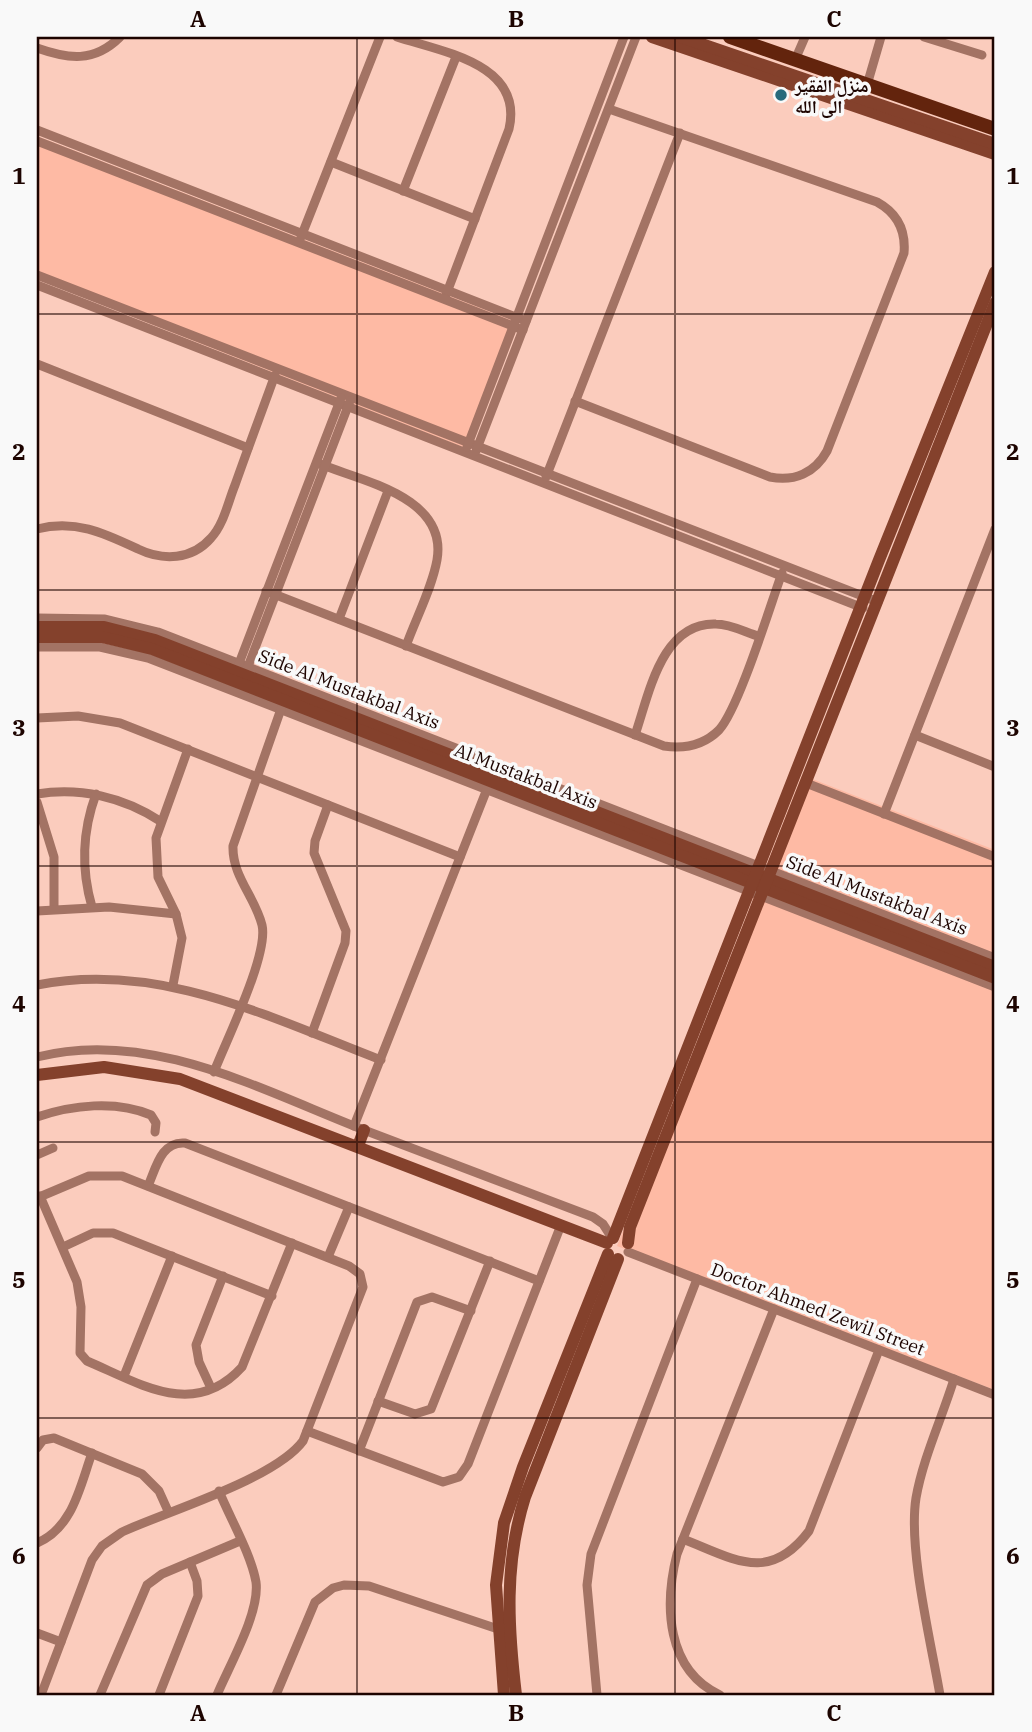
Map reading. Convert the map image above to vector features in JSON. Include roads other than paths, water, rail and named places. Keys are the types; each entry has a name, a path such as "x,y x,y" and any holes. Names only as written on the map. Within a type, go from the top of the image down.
{"main road":[{"path":"732,37 766,43 795,60 995,129"}],"street":[{"path":"43,37 38,48 66,58 80,58 102,51 120,37"},
{"path":"301,238 380,37"},
{"path":"397,37 484,68 495,76 508,94 511,108 509,129 446,295"},
{"path":"520,324 624,37"},
{"path":"471,449 636,37"},
{"path":"652,37 995,154"},
{"path":"681,37 995,144"},
{"path":"795,60 805,37"},
{"path":"867,85 881,37"},
{"path":"924,37 982,55"},
{"path":"403,191 456,57"},
{"path":"575,401 754,471 785,479 807,473 823,458 904,253 903,232 898,220 877,202 609,109"},
{"path":"37,130 520,324"},
{"path":"543,483 680,133"},
{"path":"37,141 301,238"},
{"path":"331,162 475,219"},
{"path":"505,1695 498,1629 497,1570 508,1509 616,1247 761,881 862,602 995,272"},
{"path":"37,275 345,400 471,449 547,473 785,566 862,602"},
{"path":"37,285 276,373"},
{"path":"761,881 806,783 995,303"},
{"path":"37,364 248,449"},
{"path":"37,529 61,525 82,526 102,531 155,556 171,557 192,552 205,544 219,526 276,373"},
{"path":"240,673 345,400"},
{"path":"471,449 543,483 781,576 876,607"},
{"path":"320,464 406,498 422,511 432,528 437,562 406,646"},
{"path":"339,619 388,491"},
{"path":"884,814 990,555 995,529"},
{"path":"271,593 635,735 664,746 678,748 692,746 711,737 729,715 785,566"},
{"name":"Side Al Mustakbal Axis","path":"37,618 84,617 123,622 158,632 240,673"},
{"path":"635,735 662,662 682,635 695,628 716,624 758,636"},
{"name":"Al Mustakbal Axis","path":"37,627 77,625 121,630 155,640 761,881 995,978"},
{"name":"Al Mustakbal Axis","path":"37,637 85,636 119,640 240,673 254,693 995,967"},
{"name":"Side Al Mustakbal Axis","path":"37,646 83,646 132,654 254,693 281,709 487,789 995,958"},
{"path":"214,1072 264,939 261,921 237,872 232,853 234,838 281,709"},
{"path":"37,718 78,716 106,720 188,749 460,857"},
{"path":"915,735 995,764"},
{"path":"173,985 182,946 176,914 161,887 156,868 156,838 188,749"},
{"path":"806,783 995,857"},
{"path":"358,1146 359,1128 380,1059 487,789"},
{"path":"37,794 96,794 129,804 160,821"},
{"path":"92,907 86,882 84,844 96,794"},
{"path":"37,802 54,857 54,909"},
{"path":"312,1033 346,937 344,920 314,853 315,841 328,805"},
{"name":"Side Al Mustakbal Axis","path":"761,881 995,987"},
{"path":"37,911 92,907 176,914"},
{"path":"37,985 103,978 173,985 240,1006 380,1059"},
{"path":"37,1057 88,1049 132,1051 177,1059 593,1217 603,1224 616,1247 526,1494 514,1537 508,1599 516,1695"},
{"path":"37,1075 104,1067 160,1073 198,1084 616,1247"},
{"path":"37,1117 85,1107 124,1108 151,1115 156,1123 155,1132"},
{"path":"148,1186 167,1147 180,1142 539,1281"},
{"path":"37,1155 53,1148"},
{"path":"41,1695 92,1560 102,1546 122,1532 219,1491 287,1458 303,1441 363,1287 355,1269 328,1257 122,1176 101,1174 82,1178 39,1197 63,1247 80,1294 80,1353 87,1361 171,1395 193,1395 211,1388 242,1367 292,1243"},
{"path":"328,1257 349,1207"},
{"path":"307,1431 443,1482 459,1477 468,1464 561,1225"},
{"path":"63,1247 87,1235 107,1232 272,1296"},
{"name":"Doctor Ahmed Zewil Street","path":"616,1247 995,1395"},
{"path":"124,1376 172,1256"},
{"path":"378,1401 415,1414 431,1409 490,1261"},
{"path":"211,1388 199,1362 196,1345 223,1276"},
{"path":"597,1695 587,1585 591,1554 697,1279"},
{"path":"359,1451 417,1302 432,1297 471,1311"},
{"path":"720,1695 707,1689 690,1672 673,1635 669,1593 683,1539 774,1309"},
{"path":"683,1539 754,1564 773,1562 798,1546 809,1531 878,1350"},
{"path":"940,1695 922,1587 915,1510 919,1484 954,1379"},
{"path":"37,1448 43,1440 51,1438 148,1478 159,1491 168,1511"},
{"path":"37,1543 56,1532 66,1519 92,1453"},
{"path":"217,1695 255,1601 253,1573 219,1491"},
{"path":"100,1695 143,1590 158,1576 240,1541"},
{"path":"159,1695 198,1597 197,1581 190,1562"},
{"path":"275,1695 309,1612 322,1595 333,1588 344,1585 369,1586 498,1629"},
{"path":"37,1633 61,1642"}],"place":[{"name":"منزل الفقير الى الله","path":"781,95"}]}
